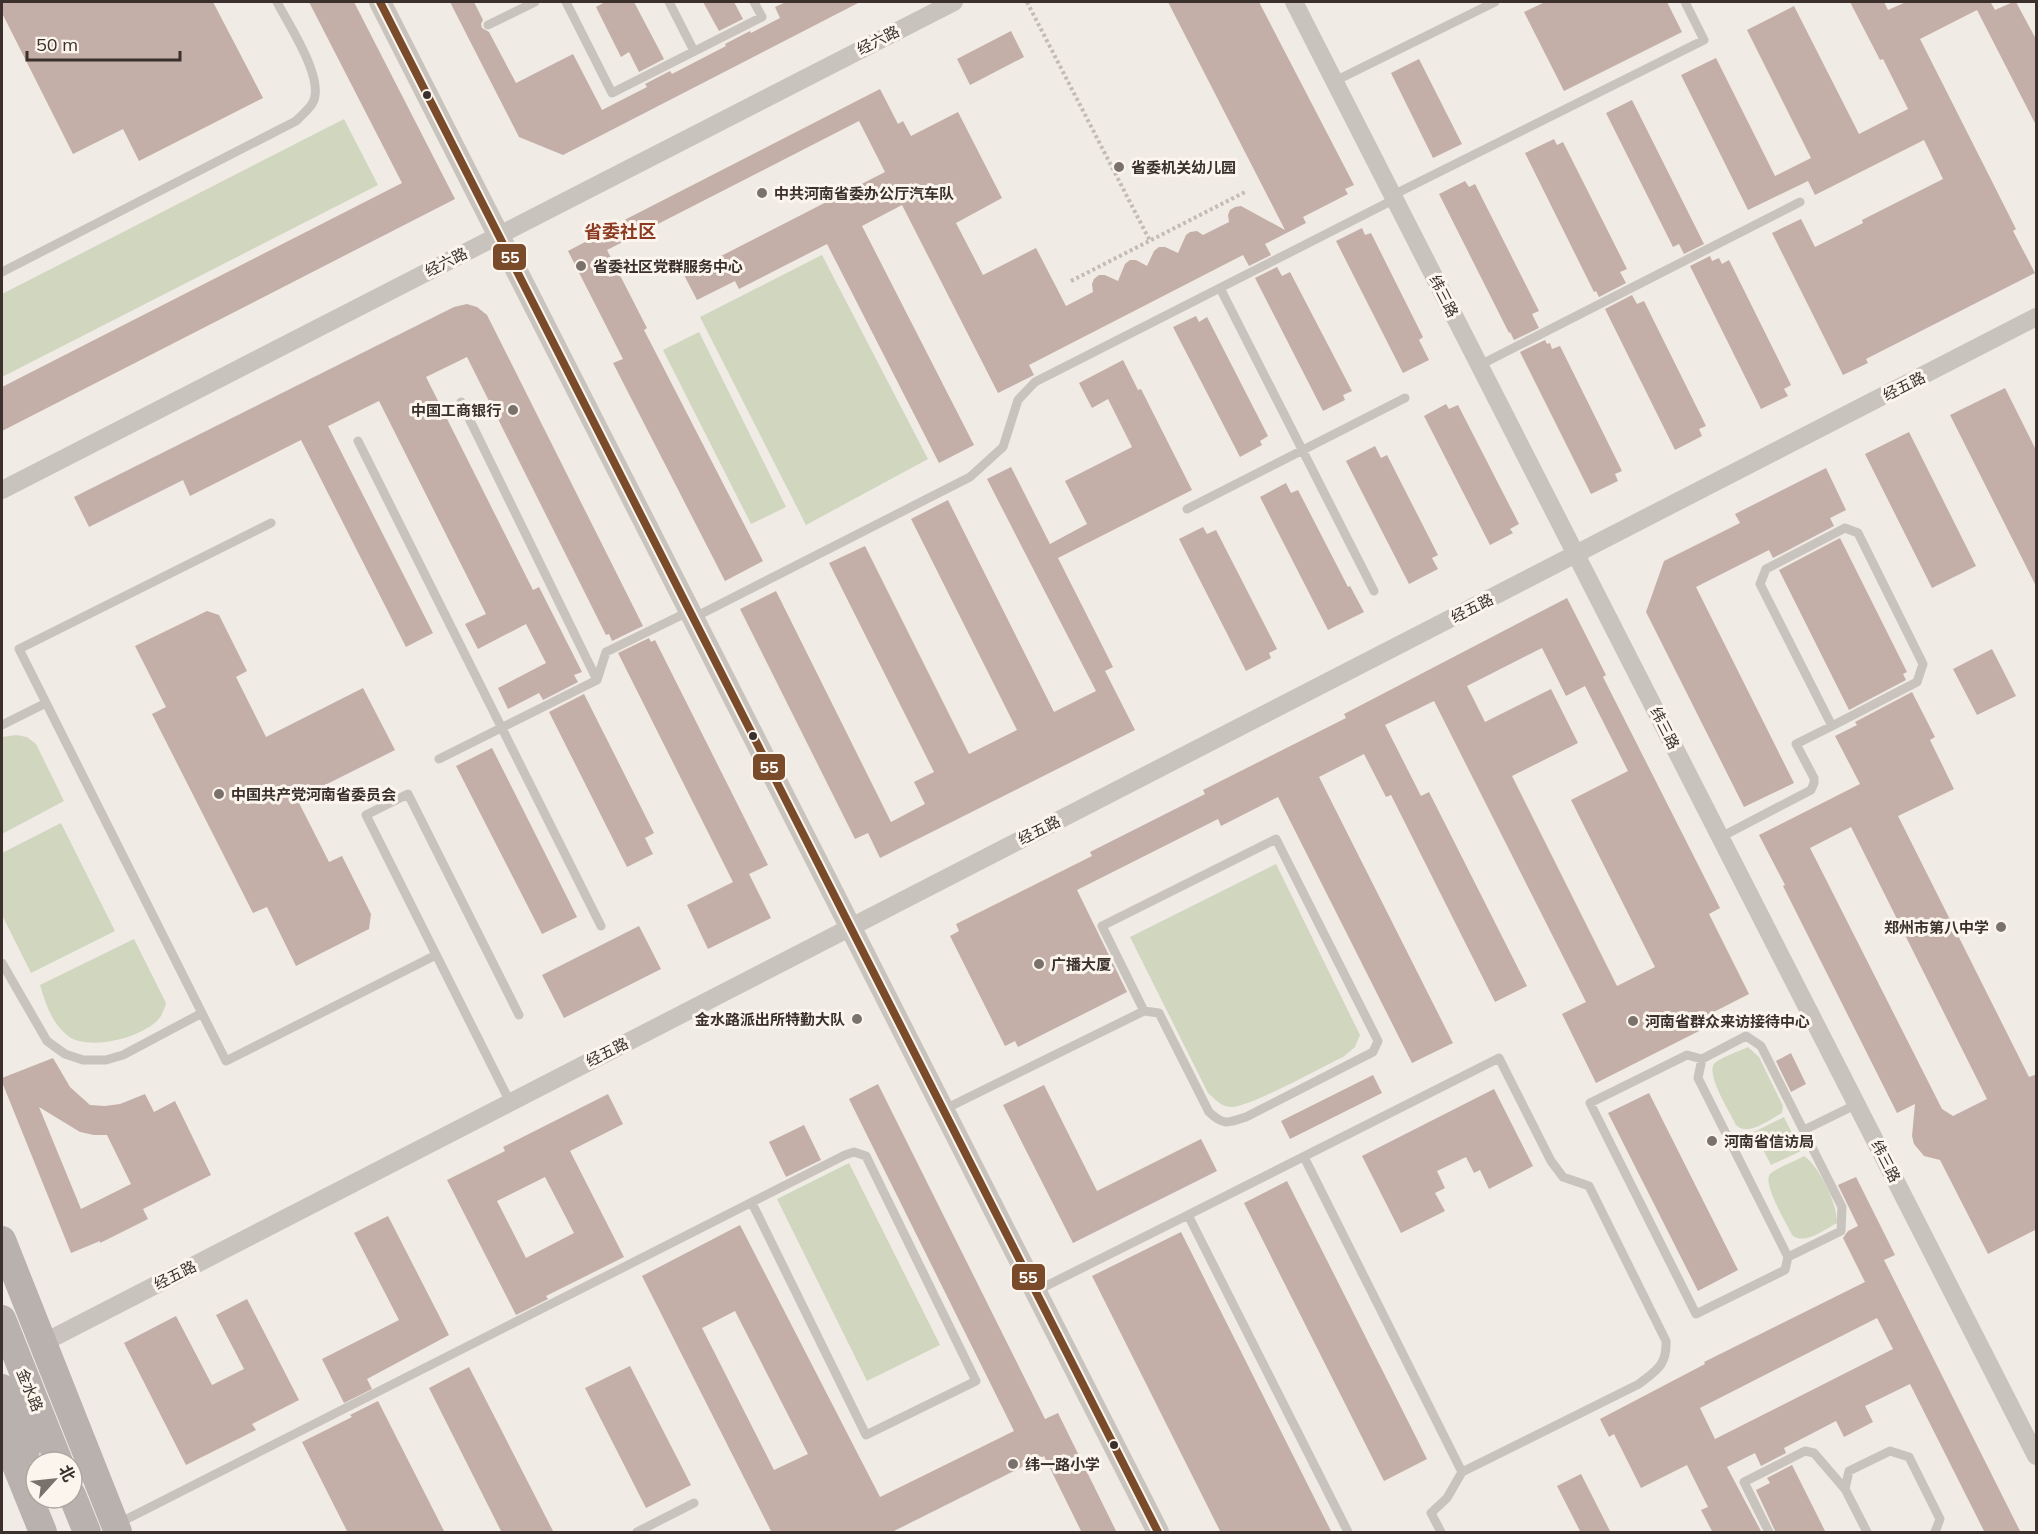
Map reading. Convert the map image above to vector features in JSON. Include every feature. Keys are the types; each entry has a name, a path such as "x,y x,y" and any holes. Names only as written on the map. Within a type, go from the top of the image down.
{"main road":[{"path":"2,1240 117,1529"},
{"name":"金水路","path":"2,1318 54,1450"},
{"name":"金水路","path":"2,1388 26,1450"},
{"path":"2,1431 43,1533"},
{"path":"50,1510 59,1533"},
{"path":"78,1510 87,1533"}],"street":[{"path":"380,2 1158,1533"},
{"name":"经六路","path":"2,490 954,2"},
{"name":"纬三路","path":"1294,2 2037,1456"},
{"name":"经五路","path":"43,1343 2037,317"}],"lane":[{"path":"2,272 296,122 313,103 316,87 311,69 277,2"},
{"path":"488,26 535,2"},
{"path":"566,2 612,93 762,17 754,2"},
{"path":"669,2 694,51"},
{"path":"1335,81 1495,2"},
{"path":"438,759 597,680 606,652 692,614 970,477 1003,447 1018,400 1035,382 1704,40 1685,2"},
{"path":"1480,365 1800,202"},
{"path":"1220,288 1374,591"},
{"path":"1188,509 1405,398"},
{"path":"461,402 597,680"},
{"path":"358,441 601,926"},
{"path":"271,523 19,649 226,1061 436,955"},
{"path":"1721,837 1811,790 1814,778 1796,744 1832,726 1917,682 1923,664 1858,533 1845,528 1766,569 1760,584 1832,726"},
{"path":"2,725 46,703"},
{"path":"510,1102 366,815 408,794 519,1015"},
{"path":"944,1110 1144,1011 1160,1013 1209,1112 1219,1121 1227,1123 1246,1117 1373,1052 1378,1041 1276,839 1102,926 1144,1011"},
{"path":"2,963 47,1041 65,1054 83,1060 106,1060 123,1054 202,1013"},
{"path":"1702,1059 1698,1078 1788,1257 1785,1270 1696,1314 1590,1103 1687,1054 1702,1059 1746,1036 1761,1046 1842,1207 1841,1231 1788,1257"},
{"path":"1036,1291 1499,1058 1551,1161 1563,1177 1589,1186 1666,1341 1667,1354 1658,1370 1639,1384 1462,1472 1447,1498 1431,1513 1441,1533"},
{"path":"1804,1130 1857,1104"},
{"path":"117,1529 845,1155 854,1152 866,1156 976,1381 866,1435 752,1203"},
{"path":"1304,1157 1462,1472"},
{"path":"1188,1215 1348,1533"},
{"path":"1845,1489 1849,1471 1890,1451 1909,1457 1940,1519 1935,1533"},
{"path":"1770,1533 1744,1482 1805,1452 1814,1453 1845,1489 1867,1533"},
{"path":"637,1533 694,1503"}],"path":[{"path":"1027,2 1150,241"},
{"path":"1071,281 1245,192"}],"green space":[{"path":"344,119 378,185 2,377 2,294"},
{"path":"822,255 928,459 806,525 700,317"},
{"path":"699,332 786,507 751,524 663,350"},
{"path":"16,735 27,737 36,744 64,801 2,834 2,737"},
{"path":"61,823 115,931 31,973 2,915 2,853"},
{"path":"1276,864 1360,1035 1355,1047 1343,1057 1286,1086 1239,1106 1231,1107 1218,1102 1208,1093 1130,937"},
{"path":"134,939 166,1003 161,1016 144,1030 117,1040 89,1043 77,1041 68,1036 53,1019 40,985"},
{"path":"1748,1047 1759,1057 1783,1106 1782,1113 1759,1126 1746,1129 1736,1125 1716,1085 1712,1069 1714,1064 1725,1057"},
{"path":"1784,1117 1801,1151 1771,1165 1754,1132"},
{"path":"1804,1156 1816,1168 1826,1186 1834,1206 1837,1223 1802,1239 1792,1235 1772,1195 1768,1179 1773,1172"},
{"path":"849,1163 940,1345 867,1381 777,1199"}],"building":[{"path":"2,2 213,2 263,98 139,161 123,129 73,154 2,13"},
{"path":"309,2 354,2 455,199 2,431 2,387 402,183"},
{"path":"450,2 474,2 483,20 482,28 489,32 516,83 573,54 602,110 647,87 645,84 670,71 672,74 750,31 751,33 780,18 775,7 786,2 860,2 563,155 519,137"},
{"path":"605,2 634,2 664,59 639,72 629,52 621,57 596,7"},
{"path":"703,2 734,2 743,19 719,31"},
{"path":"1168,2 1259,2 1354,185 1345,189 1348,194 1303,217 1306,223 1265,244 1271,255 1249,266 1243,255 1029,365 1034,375 998,393 902,205 862,226 974,445 939,463 827,244 739,289 735,281 697,300 684,275 885,172 859,121 607,250 647,328 644,330 763,561 725,581 613,363 623,359 568,251 880,89 898,124 903,121 911,136 958,112 1002,198 956,223 983,275 1036,248 1066,306 1093,292 1092,284 1099,275 1105,275 1118,281 1125,264 1130,260 1136,260 1147,266 1154,251 1159,247 1165,247 1178,253 1186,235 1197,231 1203,235 1229,222 1230,210 1235,207 1241,206 1285,230"},
{"path":"1545,2 1667,2 1682,32 1564,91 1524,12"},
{"path":"1850,2 1884,2 1888,10 1906,2 1994,2 1991,3 1995,10 2016,2 2037,41 2037,127 1977,10 1920,39 2016,229 2013,231 2035,273 1866,359 1868,363 1843,375 1772,233 1801,219 1815,247 1943,179 1924,140 1815,195 1808,181 1748,210 1681,75 1716,58 1775,176 1811,158 1747,30 1794,6 1859,134 1908,109 1883,59 1880,60"},
{"path":"1011,31 1024,57 970,85 957,59"},
{"path":"1419,59 1462,144 1433,158 1391,73"},
{"path":"1632,100 1704,244 1684,254 1679,244 1673,247 1606,113"},
{"path":"1554,139 1557,145 1563,142 1627,269 1620,272 1626,283 1599,297 1596,291 1594,292 1525,153"},
{"path":"1465,181 1469,187 1475,184 1539,311 1532,314 1539,328 1514,340 1439,194"},
{"path":"1362,228 1365,235 1371,233 1423,337 1419,340 1429,360 1403,373 1336,241"},
{"path":"1710,256 1712,261 1719,258 1722,264 1729,260 1791,385 1784,389 1788,396 1761,409 1690,266"},
{"path":"1277,267 1282,276 1290,272 1352,391 1343,395 1345,400 1323,411 1255,278"},
{"path":"1632,295 1637,304 1644,301 1706,426 1699,429 1702,436 1675,450 1605,309"},
{"path":"467,304 477,307 487,315 643,626 612,641 609,634 606,635 467,357 426,377 533,590 539,587 582,672 574,675 578,682 543,700 539,693 508,709 498,688 546,663 526,624 478,649 465,624 486,614 379,401 328,426 433,633 406,647 301,440 190,496 183,480 89,527 74,497 454,307"},
{"path":"1196,316 1199,322 1207,317 1268,436 1260,441 1262,445 1240,457 1173,327"},
{"path":"1545,340 1547,344 1550,343 1552,349 1560,346 1622,471 1615,474 1618,481 1591,494 1520,352"},
{"path":"1123,360 1138,390 1141,389 1192,490 1058,558 1113,667 1105,671 1135,730 880,858 868,833 855,839 740,609 776,591 891,822 925,804 914,782 934,772 829,563 865,546 969,754 1017,730 911,519 948,500 1054,712 1096,691 987,479 1011,467 1050,544 1087,524 1065,481 1132,447 1108,399 1092,408 1079,383"},
{"path":"2005,388 2037,452 2037,588 1950,415"},
{"path":"1446,404 1449,409 1458,405 1519,524 1510,529 1513,533 1490,545 1424,416"},
{"path":"1909,432 1976,566 1932,588 1865,454"},
{"path":"1375,446 1381,458 1387,455 1438,555 1432,558 1438,569 1409,584 1346,461"},
{"path":"1826,468 1846,510 1830,518 1834,526 1773,558 1769,550 1696,587 1794,783 1744,807 1646,612 1664,561 1740,523 1735,514"},
{"path":"1286,483 1291,493 1298,490 1348,587 1350,586 1364,612 1328,630 1260,497"},
{"path":"1203,527 1207,534 1216,530 1277,649 1269,653 1271,658 1246,671 1179,539"},
{"path":"1840,538 1907,672 1903,674 1906,680 1849,710 1779,570"},
{"path":"1567,598 1606,675 1603,677 1720,908 1709,914 1749,994 1700,1019 1705,1028 1596,1083 1562,1014 1586,1002 1434,701 1385,725 1421,796 1429,792 1527,986 1495,1002 1391,795 1386,797 1364,754 1319,777 1453,1043 1412,1063 1278,797 1221,826 1218,819 1077,890 1127,992 1018,1047 1015,1041 1005,1046 950,936 959,931 956,924 1092,856 1090,852 1205,794 1203,790 1346,718 1344,714","holes":["1542,648 1566,696 1585,686 1628,771 1571,800 1655,967 1617,986 1512,776 1578,743 1551,689 1485,722 1467,686"]},
{"path":"207,611 219,615 247,671 236,677 266,737 363,688 395,750 297,799 329,862 342,856 371,914 369,929 296,966 267,907 253,913 152,714 166,707 135,646"},
{"path":"649,638 651,642 655,640 768,865 749,874 771,918 708,949 687,905 733,882 618,653"},
{"path":"1992,649 2016,696 1977,715 1953,669"},
{"path":"1912,692 1935,737 1930,740 1954,789 1898,816 2029,1077 2037,1074 2037,1229 1988,1254 1940,1160 1924,1156 1914,1144 1912,1136 1915,1104 1897,1113 1759,835 1860,784 1835,736 1857,725 1855,722","holes":["1851,827 1987,1099 1953,1116 1942,1109 1810,848"]},
{"path":"584,694 654,833 645,838 653,854 627,867 549,712"},
{"path":"492,748 577,917 542,934 456,766"},
{"path":"639,926 661,969 564,1018 542,975"},
{"path":"1791,1053 1806,1084 1791,1092 1776,1061"},
{"path":"53,1058 70,1087 90,1105 120,1104 145,1094 154,1112 175,1101 211,1175 143,1209 148,1219 100,1243 100,1241 71,1253 2,1078","holes":["39,1107 80,1132 107,1135 131,1184 81,1209"]},
{"path":"1373,1075 1382,1093 1290,1139 1281,1121"},
{"path":"878,1084 1045,1419 1058,1413 1117,1533 1082,1533 1044,1456 890,1533 772,1533 642,1276 740,1225 880,1497 1014,1431 849,1099","holes":["735,1311 808,1454 774,1470 702,1328"]},
{"path":"1044,1085 1097,1191 1201,1139 1217,1171 1073,1243 1003,1105"},
{"path":"1494,1089 1533,1166 1489,1189 1480,1170 1474,1173 1466,1157 1437,1171 1445,1188 1435,1193 1445,1211 1401,1233 1362,1156"},
{"path":"1649,1093 1738,1270 1698,1291 1608,1113"},
{"path":"608,1094 623,1124 570,1151 624,1257 546,1296 548,1299 516,1315 447,1180 505,1151 503,1147","holes":["545,1177 574,1233 526,1258 497,1201"]},
{"path":"804,1125 821,1160 786,1177 769,1142"},
{"path":"1856,1177 1895,1255 1884,1260 2021,1533 1985,1533 1910,1384 1865,1406 1873,1422 1844,1437 1836,1421 1784,1448 1786,1453 1761,1466 1755,1453 1727,1467 1762,1533 1713,1533 1701,1510 1708,1507 1687,1465 1641,1488 1614,1434 1609,1437 1600,1419 1705,1364 1704,1362 1865,1282 1843,1238 1848,1231 1858,1226 1838,1185","holes":["1877,1318 1893,1349 1715,1439 1700,1408"]},
{"path":"1287,1181 1427,1459 1384,1481 1244,1203"},
{"path":"388,1216 449,1335 367,1379 372,1389 344,1403 322,1359 399,1320 354,1233"},
{"path":"1181,1232 1332,1533 1221,1533 1092,1276"},
{"path":"247,1299 299,1400 252,1424 256,1430 186,1465 124,1343 176,1316 212,1385 244,1369 216,1315"},
{"path":"630,1366 691,1485 646,1508 585,1388"},
{"path":"469,1367 554,1533 502,1533 429,1388"},
{"path":"378,1401 445,1533 348,1533 302,1442"},
{"path":"1792,1465 1826,1533 1776,1533 1756,1490 1770,1483 1767,1478"},
{"path":"1581,1474 1611,1533 1581,1533 1557,1486"}],"transit line":[{"name":"55","path":"380,2 1158,1532"}],"place":[{"name":"省委机关幼儿园","path":"1119,167"},
{"name":"中共河南省委办公厅汽车队","path":"762,193"},
{"name":"省委社区党群服务中心","path":"581,266"},
{"name":"中国工商银行","path":"513,410"},
{"name":"中国共产党河南省委员会","path":"219,794"},
{"name":"郑州市第八中学","path":"2001,927"},
{"name":"广播大厦","path":"1039,964"},
{"name":"金水路派出所特勤大队","path":"857,1019"},
{"name":"河南省群众来访接待中心","path":"1633,1021"},
{"name":"河南省信访局","path":"1712,1141"},
{"name":"纬一路小学","path":"1013,1464"}],"district":[{"name":"省委社区","path":"620,231"}]}
